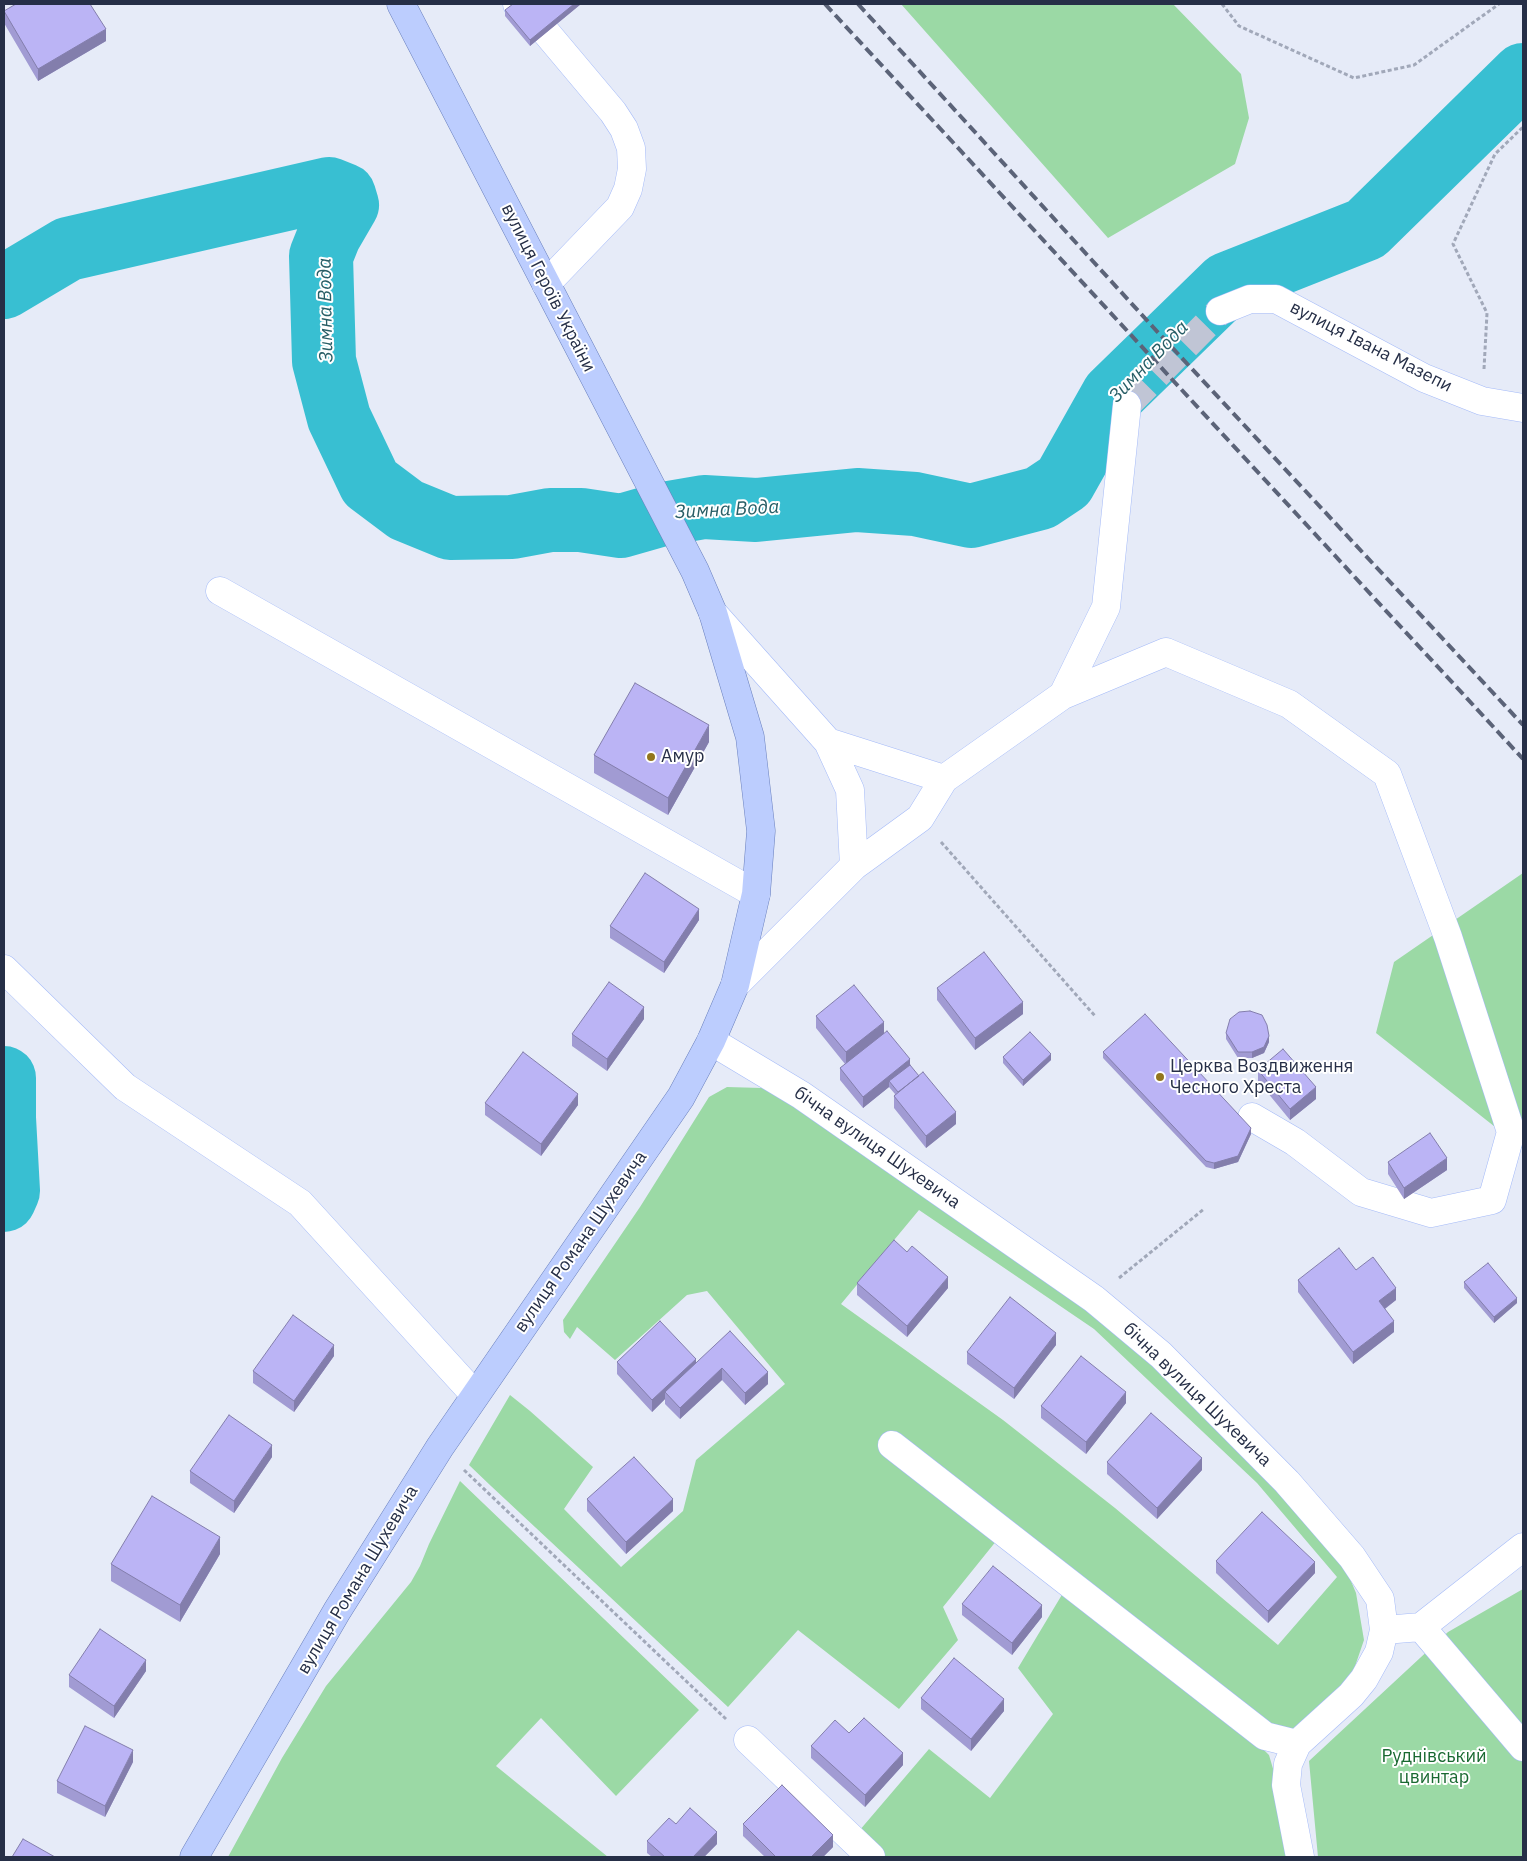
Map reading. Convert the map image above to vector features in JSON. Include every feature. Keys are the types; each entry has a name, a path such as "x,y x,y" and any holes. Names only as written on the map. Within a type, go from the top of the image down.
{"main road":[{"name":"вулиця Героїв України","path":"406,5 546,284 695,571"},
{"name":"вулиця Романа Шухевича","path":"194,1857 337,1611 440,1447 676,1104 711,1041 735,984 756,894 761,831 750,738 713,613 695,571"}],"street":[{"path":"517,4 534,18 613,112 624,129 631,148 632,169 630,182 620,207 546,284"},
{"name":"вулиця Івана Мазепи","path":"1220,311 1250,299 1276,299 1424,378 1482,401 1523,408"},
{"path":"1063,695 1106,607 1127,404"},
{"path":"220,591 756,894"},
{"path":"713,613 828,742 850,790 854,866"},
{"path":"735,984 854,866 920,818 944,779 1063,695 1166,652 1289,704 1386,774 1448,937 1512,1132 1492,1200 1431,1213 1361,1192 1295,1142 1252,1117"},
{"path":"828,742 944,779"},
{"path":"4,969 125,1086 300,1203 475,1394"},
{"name":"бічна вулиця Шухевича","path":"711,1041 800,1095 1094,1299 1161,1355 1287,1482 1352,1557 1380,1599 1384,1630 1379,1652 1364,1679 1351,1695 1297,1744"},
{"path":"892,1445 1265,1736 1297,1744 1288,1764 1286,1785 1300,1857"},
{"path":"1384,1630 1421,1627 1523,1547"},
{"path":"1421,1627 1523,1748"},
{"path":"748,1740 871,1857"}],"path":[{"path":"1222,4 1239,26 1354,78 1414,65 1500,4"},
{"path":"1482,401 1487,313 1453,244 1495,154 1523,126"},
{"path":"920,818 1095,1016"},
{"path":"1094,1299 1204,1209"},
{"path":"440,1447 748,1740"}],"green space":[{"path":"901,4 1173,4 1241,74 1249,118 1235,164 1108,238"},
{"path":"1523,873 1523,1149 1376,1033 1394,962"},
{"path":"727,1087 762,1088 798,1105 1127,1337 1266,1473 1346,1569 1356,1593 1364,1640 1350,1681 1290,1732 1265,1721 997,1540 943,1607 958,1640 899,1709 798,1630 728,1707 469,1465 510,1395 593,1467 564,1509 621,1567 683,1511 696,1460 785,1384 707,1291 687,1295 615,1360 577,1327 570,1339 564,1332 563,1320 640,1207 709,1097","holes":["919,1210 1094,1329 1257,1483 1337,1577 1278,1645 1115,1508 1003,1420 841,1304"]},
{"path":"460,1481 699,1710 616,1796 541,1718 496,1766 608,1857 228,1857 282,1758 326,1686 411,1582"},
{"name":"Руднівський цвинтар","path":"1523,1589 1523,1857 1318,1857 1309,1761 1448,1632"},
{"path":"1063,1593 1255,1741 1269,1755 1276,1779 1289,1857 886,1857 859,1831 929,1749 990,1798 1053,1714 1018,1668"}],"building":[{"path":"16,4 90,4 106,29 38,69 4,11"},
{"path":"513,4 574,4 530,40 505,10"},
{"name":"Амур","path":"635,683 709,725 668,798 594,755"},
{"path":"645,873 699,909 664,962 610,926"},
{"path":"984,952 1023,1002 975,1038 937,988"},
{"path":"609,982 644,1007 607,1059 572,1034"},
{"path":"854,985 884,1022 846,1052 816,1016"},
{"path":"1250,1011 1262,1015 1267,1025 1269,1036 1264,1047 1252,1052 1238,1052 1226,1033 1230,1019 1239,1012"},
{"name":"Церква Воздвиження Чесного Хреста","path":"1145,1014 1251,1128 1238,1156 1214,1163 1206,1161 1103,1052"},
{"path":"887,1031 910,1059 863,1097 840,1068"},
{"path":"1030,1032 1051,1054 1023,1080 1003,1057"},
{"path":"1283,1049 1316,1087 1290,1109 1258,1070"},
{"path":"523,1052 578,1094 541,1144 485,1103"},
{"path":"910,1065 919,1076 898,1092 889,1081"},
{"path":"923,1072 956,1112 926,1136 894,1096"},
{"path":"1430,1133 1447,1158 1404,1188 1388,1162"},
{"path":"894,1240 907,1252 912,1246 948,1277 907,1326 857,1283"},
{"path":"1339,1248 1356,1270 1373,1257 1396,1288 1379,1301 1394,1321 1353,1352 1298,1280"},
{"path":"1488,1263 1517,1298 1494,1317 1464,1282"},
{"path":"1010,1297 1056,1333 1014,1388 967,1352"},
{"path":"293,1315 334,1345 294,1401 253,1371"},
{"path":"660,1321 696,1359 652,1400 617,1362"},
{"path":"730,1331 768,1372 745,1393 722,1368 680,1408 665,1392"},
{"path":"1081,1356 1126,1392 1086,1442 1041,1406"},
{"path":"1151,1413 1202,1458 1157,1508 1107,1462"},
{"path":"229,1415 272,1445 234,1501 190,1471"},
{"path":"634,1457 673,1499 626,1542 587,1499"},
{"path":"152,1496 220,1537 180,1605 111,1564"},
{"path":"1262,1512 1315,1562 1268,1611 1216,1561"},
{"path":"993,1566 1042,1605 1012,1643 962,1604"},
{"path":"100,1629 146,1660 114,1706 69,1675"},
{"path":"954,1658 1004,1699 971,1739 921,1698"},
{"path":"864,1718 903,1753 865,1795 811,1746 835,1720 849,1733"},
{"path":"85,1726 133,1750 105,1806 57,1781"},
{"path":"782,1785 833,1835 811,1857 776,1857 743,1824"},
{"path":"690,1808 717,1832 693,1857 665,1857 647,1841 669,1818 676,1824"},
{"path":"23,1839 55,1857 12,1857"}],"waterway":[{"name":"Зимна Вода","path":"4,287 68,249 329,189 344,195 347,205 329,236 321,256 324,361 339,418 370,483 406,510 450,528 512,527 550,520 581,520 621,526 663,514 704,507 756,510 857,500 915,504 971,516 1040,498 1064,482 1113,395 1227,284 1366,229 1523,75"},
{"name":"Зимна Вода","path":"4,1078 8,1191 4,1200"}],"tunnel":[{"path":"1127,405 1220,311"}],"railway":[{"path":"825,4 1523,759"},
{"path":"858,4 1153,327 1523,725"}],"place":[{"name":"Амур","path":"651,757"},
{"name":"Церква Воздвиження Чесного Хреста","path":"1160,1077"}]}
